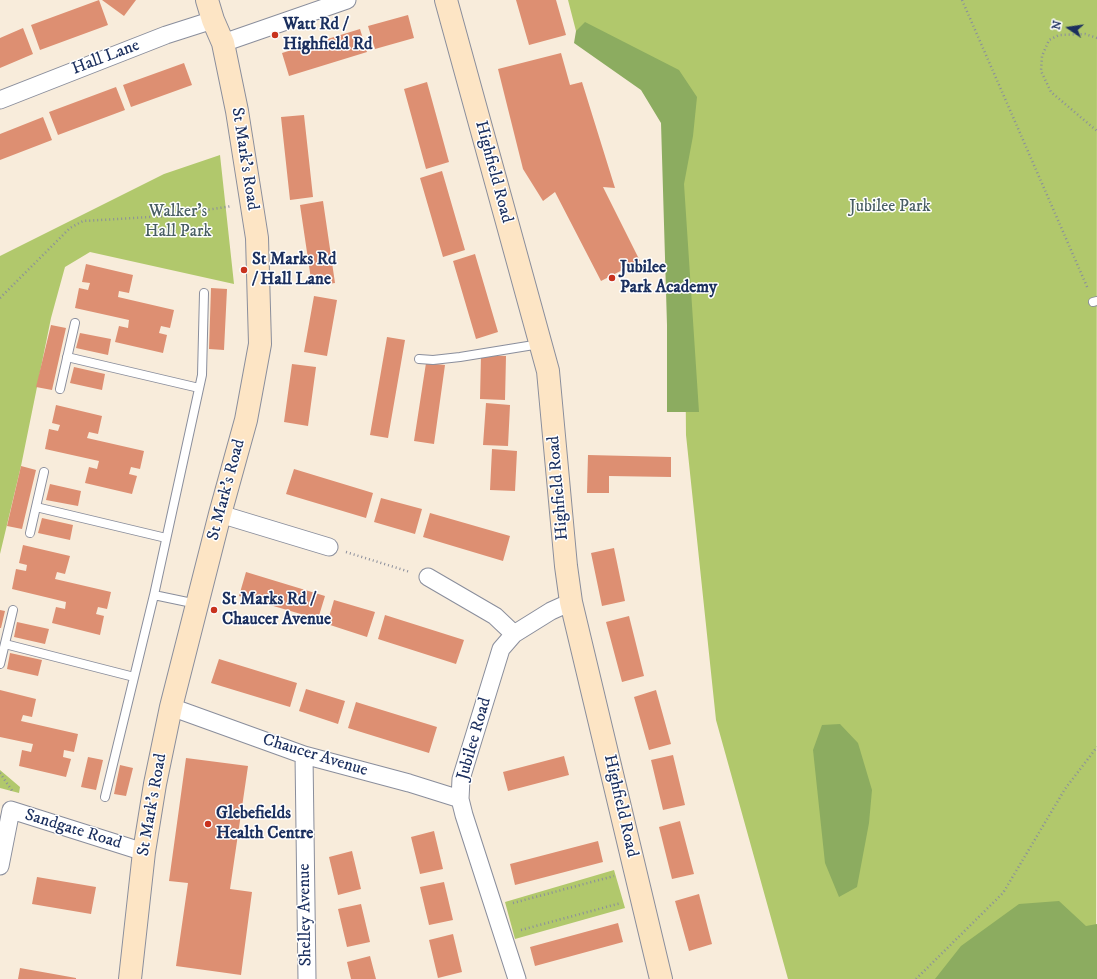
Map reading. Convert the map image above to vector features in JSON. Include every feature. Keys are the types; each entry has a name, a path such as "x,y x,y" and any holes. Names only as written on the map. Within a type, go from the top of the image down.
{"street":[{"path":"223,43 347,0"},
{"name":"Highfield Road","path":"446,0 548,371 566,566 571,602 662,979"},
{"name":"St Mark's Road","path":"130,979 144,852 155,784 171,707 220,514 246,420 260,344 257,238 237,111 223,43 210,10"},
{"name":"Hall Lane","path":"0,100 166,35 210,10"},
{"path":"220,514 329,547"},
{"path":"428,577 495,616 514,634"},
{"name":"Jubilee Road","path":"517,979 495,907 464,815 460,799 461,779 501,649 514,634 551,611 571,602"},
{"name":"Chaucer Avenue","path":"171,707 304,755 409,783 460,799"},
{"name":"Shelley Avenue","path":"304,755 307,979"},
{"name":"Sandgate Road","path":"0,866 10,810 144,852"}],"lane":[{"path":"105,797 154,595 202,375 204,293"},
{"path":"60,389 75,323"},
{"path":"419,359 433,360 454,358 541,344"},
{"path":"67,357 199,388"},
{"path":"30,533 44,472"},
{"path":"36,507 166,538"},
{"path":"154,595 197,604"},
{"path":"0,664 13,610"},
{"path":"5,644 134,677"}],"path":[{"path":"962,0 1095,301"},
{"path":"1097,38 1085,34 1059,35 1049,40 1042,56 1041,71 1051,92 1097,131"},
{"path":"0,298 70,228 83,221 168,216 234,205"},
{"path":"329,547 428,577"},
{"path":"916,979 1003,893 1065,789 1097,747"},
{"path":"495,907 635,870"},
{"path":"504,935 642,897"}],"green space":[{"name":"Jubilee Park","path":"568,0 1097,0 1096,979 788,979 716,720 686,435 683,93 576,31"},
{"path":"585,22 679,70 697,97 693,136 684,184 699,412 667,412 667,325 661,123 641,90 574,43 576,31"},
{"name":"Walker's Hall Park","path":"220,155 234,284 90,252 65,267 51,318 21,466 0,554 0,256 164,174"},
{"path":"840,724 858,743 872,790 869,823 857,887 839,897 825,863 813,750 822,725"},
{"path":"0,770 20,787 19,793 0,788"},
{"path":"614,870 625,908 515,939 505,902"},
{"path":"1059,901 1086,926 1097,924 1097,979 935,979 961,946 1019,904"}],"building":[{"path":"99,0 108,25 40,50 31,25"},
{"path":"102,0 136,0 124,16"},
{"path":"516,0 556,0 566,35 529,45"},
{"path":"408,15 414,38 375,49 368,26"},
{"path":"23,28 33,54 0,68 0,38"},
{"path":"360,29 367,52 289,76 282,53"},
{"path":"561,53 570,85 582,82 615,188 603,187 640,261 601,281 555,192 543,201 523,169 498,69"},
{"path":"184,63 192,85 131,107 123,85"},
{"path":"427,82 449,162 426,169 404,89"},
{"path":"116,87 125,110 58,135 49,112"},
{"path":"304,115 313,197 290,200 281,117"},
{"path":"43,117 52,140 0,160 0,134"},
{"path":"442,171 465,250 443,257 420,178"},
{"path":"323,201 335,283 312,286 300,205"},
{"path":"475,254 498,332 476,339 453,261"},
{"path":"86,264 133,275 129,293 119,291 118,297 174,310 170,328 161,326 159,333 167,335 163,353 115,342 119,326 128,328 129,320 75,308 79,288 88,290 90,283 82,282"},
{"path":"211,288 227,289 224,350 209,349"},
{"path":"314,296 337,300 327,356 304,352"},
{"path":"51,325 66,328 52,390 36,387"},
{"path":"80,333 111,339 108,355 76,348"},
{"path":"387,337 405,340 388,438 370,435"},
{"path":"481,355 506,356 505,400 480,399"},
{"path":"426,363 445,365 434,444 414,441"},
{"path":"292,364 316,367 308,426 284,422"},
{"path":"74,367 105,374 102,390 70,383"},
{"path":"486,403 510,405 508,446 483,445"},
{"path":"56,405 102,416 98,434 89,432 87,438 144,451 140,469 131,467 129,474 137,476 132,494 85,483 89,467 97,469 99,461 45,449 49,429 58,431 60,425 52,423"},
{"path":"492,449 517,451 515,491 490,490"},
{"path":"588,455 671,457 671,477 609,476 609,493 587,493"},
{"path":"21,466 36,470 22,529 7,526"},
{"path":"294,469 373,493 366,518 286,494"},
{"path":"50,484 81,491 78,506 46,500"},
{"path":"381,498 422,509 415,534 374,522"},
{"path":"430,513 510,536 503,561 423,537"},
{"path":"42,518 73,525 70,540 38,533"},
{"path":"23,545 70,556 65,574 57,572 55,579 111,592 107,609 98,607 96,614 104,616 100,635 52,623 56,607 65,609 66,602 12,589 16,569 26,571 27,565 19,563"},
{"path":"614,548 625,601 602,606 591,553"},
{"path":"246,572 325,596 318,619 239,596"},
{"path":"334,600 375,612 367,637 327,624"},
{"path":"0,610 5,611 1,628 0,628"},
{"path":"385,615 464,640 456,664 378,639"},
{"path":"629,616 644,676 622,682 606,622"},
{"path":"17,622 49,629 45,644 14,637"},
{"path":"10,653 42,660 38,676 7,669"},
{"path":"219,659 297,683 290,707 211,683"},
{"path":"306,689 345,701 338,724 299,711"},
{"path":"0,690 36,699 32,717 23,715 21,721 78,734 74,752 64,750 63,757 71,759 66,777 19,766 22,750 31,752 33,744 0,737"},
{"path":"656,690 671,744 649,750 634,697"},
{"path":"356,702 437,727 429,753 348,728"},
{"path":"673,755 685,805 663,810 651,760"},
{"path":"564,756 569,775 508,791 503,772"},
{"path":"88,757 103,760 96,790 81,787"},
{"name":"Glebefields Health Centre","path":"186,758 248,766 230,889 252,892 241,975 176,966 188,883 169,881"},
{"path":"120,765 133,768 126,796 114,794"},
{"path":"680,821 694,874 672,879 659,827"},
{"path":"434,831 443,869 420,874 411,837"},
{"path":"598,841 603,862 515,885 510,864"},
{"path":"352,851 361,889 338,895 329,857"},
{"path":"37,877 96,887 91,914 32,904"},
{"path":"444,882 453,920 429,925 420,887"},
{"path":"699,894 712,944 689,951 675,901"},
{"path":"361,904 370,942 347,947 338,909"},
{"path":"618,923 623,942 535,966 530,947"},
{"path":"453,934 462,972 438,978 429,940"},
{"path":"370,956 376,979 351,979 347,962"},
{"path":"20,968 76,978 76,979 18,979"}],"place":[{"name":"Watt Rd / Highfield Rd","path":"275,35"},
{"name":"St Marks Rd / Hall Lane","path":"244,270"},
{"name":"Jubilee Park Academy","path":"612,278"},
{"name":"St Marks Rd / Chaucer Avenue","path":"214,610"},
{"name":"Glebefields Health Centre","path":"208,824"}]}
